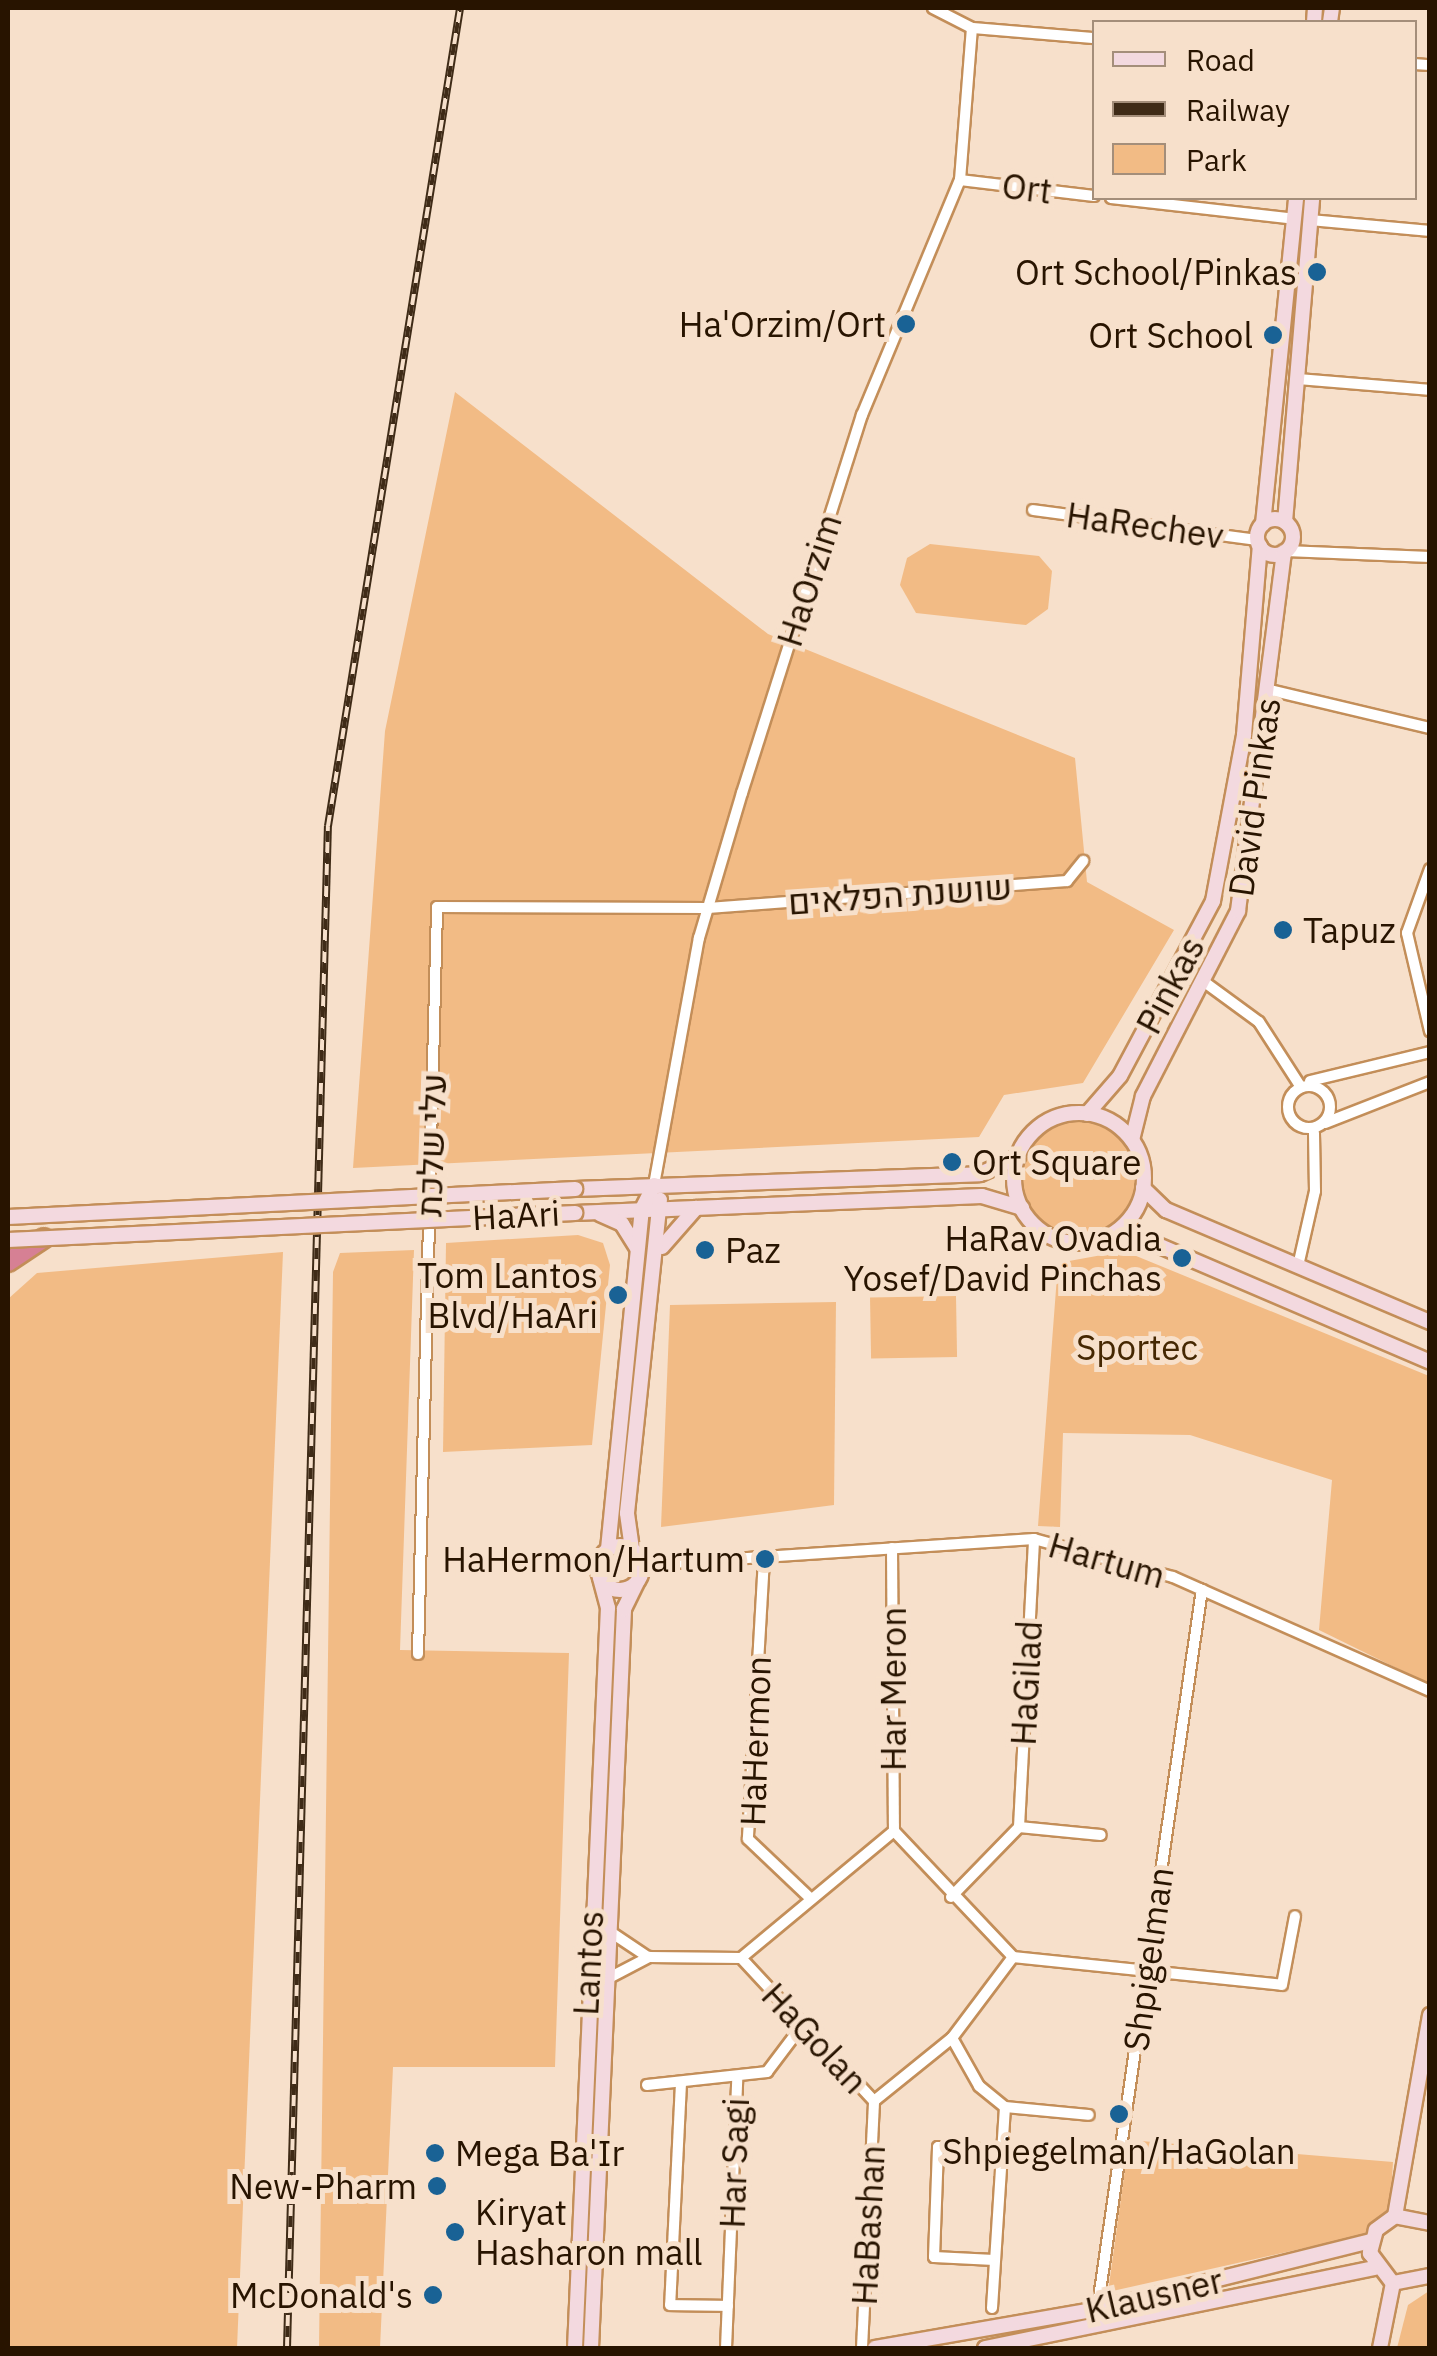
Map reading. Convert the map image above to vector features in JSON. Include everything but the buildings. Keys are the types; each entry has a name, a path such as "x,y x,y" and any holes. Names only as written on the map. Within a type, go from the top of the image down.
{"highway":[{"path":"8,1262 44,1238"}],"street":[{"path":"933,8 972,28 1092,38"},
{"name":"HaOrzim","path":"654,1186 708,908 862,414 960,180 972,28"},
{"name":"Ort","path":"960,180 1092,196"},
{"path":"1128,200 1294,219"},
{"path":"1296,200 1263,524 1285,522 1312,200"},
{"path":"1310,220 1430,231"},
{"path":"1297,379 1430,390"},
{"name":"HaRechev","path":"1033,510 1259,543"},
{"name":"David Pinkas","path":"1132,1140 1143,1096 1238,910 1270,690 1285,551 1293,534 1285,522"},
{"name":"Pinkas","path":"1087,1114 1120,1076 1214,901 1244,735 1263,524"},
{"path":"1259,543 1285,551 1430,557"},
{"path":"1270,690 1430,728"},
{"name":"שושנת הפלאים","path":"708,908 1067,881 1083,861"},
{"path":"1430,869 1406,933 1430,1030"},
{"name":"עלי שלכת","path":"418,1654 437,907 708,908"},
{"path":"1203,980 1259,1022 1303,1082 1324,1096 1324,1124"},
{"path":"1303,1082 1430,1052"},
{"path":"1298,1266 1315,1192 1314,1134 1293,1114 1303,1082"},
{"path":"1314,1134 1324,1124 1430,1082"},
{"path":"1430,1322 1166,1210 1143,1188 1132,1140 1087,1114 1041,1126 1018,1157 1022,1208 1059,1239 1108,1236 1152,1243 1430,1362"},
{"name":"HaAri","path":"8,1217 980,1174 1018,1157"},
{"path":"654,1186 663,1208 627,1513 632,1549 642,1565 637,1582 618,1590 600,1578 608,1548 642,1209 654,1186"},
{"path":"1108,1236 1132,1216 1143,1188"},
{"name":"HaAri","path":"8,1240 982,1196 1022,1208"},
{"path":"657,1256 671,1228 698,1207"},
{"path":"595,1212 622,1224 638,1251"},
{"name":"Hartum","path":"642,1565 1034,1539 1202,1590 1430,1690"},
{"name":"HaGilad","path":"1019,1827 1034,1539"},
{"path":"608,1548 632,1549"},
{"name":"Har Meron","path":"892,1548 894,1831"},
{"name":"HaHermon","path":"764,1558 748,1839 810,1898"},
{"name":"Lantos","path":"575,2348 608,1608 600,1578"},
{"name":"Lantos","path":"592,2348 607,1930 624,1609 637,1582"},
{"name":"Shpigelman","path":"1095,2328 1202,1590"},
{"path":"951,1896 1019,1827 1101,1835"},
{"path":"894,1831 951,1896 1013,1957 1282,1985 1294,1916"},
{"name":"HaGolan","path":"605,1980 649,1957 741,1958 894,1831"},
{"path":"607,1930 649,1957"},
{"name":"HaGolan","path":"741,1958 874,2100 952,2038 1013,1957"},
{"path":"1393,2283 1375,2268 1371,2241 1395,2216 1430,2015"},
{"name":"Har Sagi","path":"647,2085 737,2080 767,2072 801,2026"},
{"path":"952,2038 979,2086 1005,2107 1090,2115"},
{"name":"Har Sagi","path":"726,2348 737,2080"},
{"name":"Har Sagi","path":"681,2083 670,2305 728,2306"},
{"name":"HaBashan","path":"862,2348 874,2100"},
{"path":"992,2308 1005,2107"},
{"path":"994,2260 934,2257 938,2147 1002,2150"},
{"path":"1395,2216 1430,2223"},
{"name":"Klausner","path":"876,2348 1098,2309 1371,2241"},
{"name":"Klausner","path":"985,2348 1375,2268"},
{"path":"1393,2283 1430,2276"},
{"path":"1380,2348 1393,2283"}],"green space":[{"path":"455,392 768,634 1075,758 1087,882 1174,930 1083,1083 1004,1095 979,1137 353,1168 385,731"},
{"path":"930,544 1039,556 1052,571 1048,609 1026,625 916,613 900,585 907,558"},
{"path":"1079,1121 1101,1125 1120,1137 1132,1156 1136,1178 1132,1200 1120,1219 1101,1231 1079,1235 1057,1231 1038,1219 1026,1200 1022,1178 1026,1156 1038,1137 1057,1125"},
{"path":"578,1235 603,1243 610,1265 592,1445 443,1452 446,1243"},
{"path":"414,1250 400,1650 569,1653 555,2067 393,2067 380,2348 319,2348 333,1272 340,1253"},
{"name":"Sportec","path":"1124,1251 1429,1376 1429,1684 1319,1630 1332,1480 1190,1435 1063,1433 1060,1527 1038,1526 1058,1263"},
{"path":"283,1252 237,2348 8,2348 8,1299 37,1273"},
{"path":"956,1296 957,1357 871,1358 870,1298"},
{"path":"836,1302 834,1505 661,1527 670,1305"},
{"path":"1129,2140 1393,2162 1390,2210 1363,2235 1108,2292"},
{"path":"1429,2291 1429,2348 1397,2348 1408,2305"}],"railway":[{"path":"287,2348 328,826 460,8"}],"place":[{"name":"Ort School/Pinkas","path":"1317,272"},
{"name":"Ha'Orzim/Ort","path":"906,324"},
{"name":"Ort School","path":"1273,335"},
{"name":"Tapuz","path":"1283,930"},
{"name":"Ort Square","path":"952,1162"},
{"name":"Paz","path":"705,1250"},
{"name":"HaRav Ovadia Yosef/David Pinchas","path":"1182,1258"},
{"name":"Tom Lantos Blvd/HaAri","path":"618,1295"},
{"name":"HaHermon/Hartum","path":"765,1559"},
{"name":"Shpiegelman/HaGolan","path":"1119,2114"},
{"name":"Mega Ba'Ir","path":"435,2153"},
{"name":"New-Pharm","path":"437,2186"},
{"name":"Kiryat Hasharon mall","path":"455,2232"},
{"name":"McDonald's","path":"433,2295"}]}
